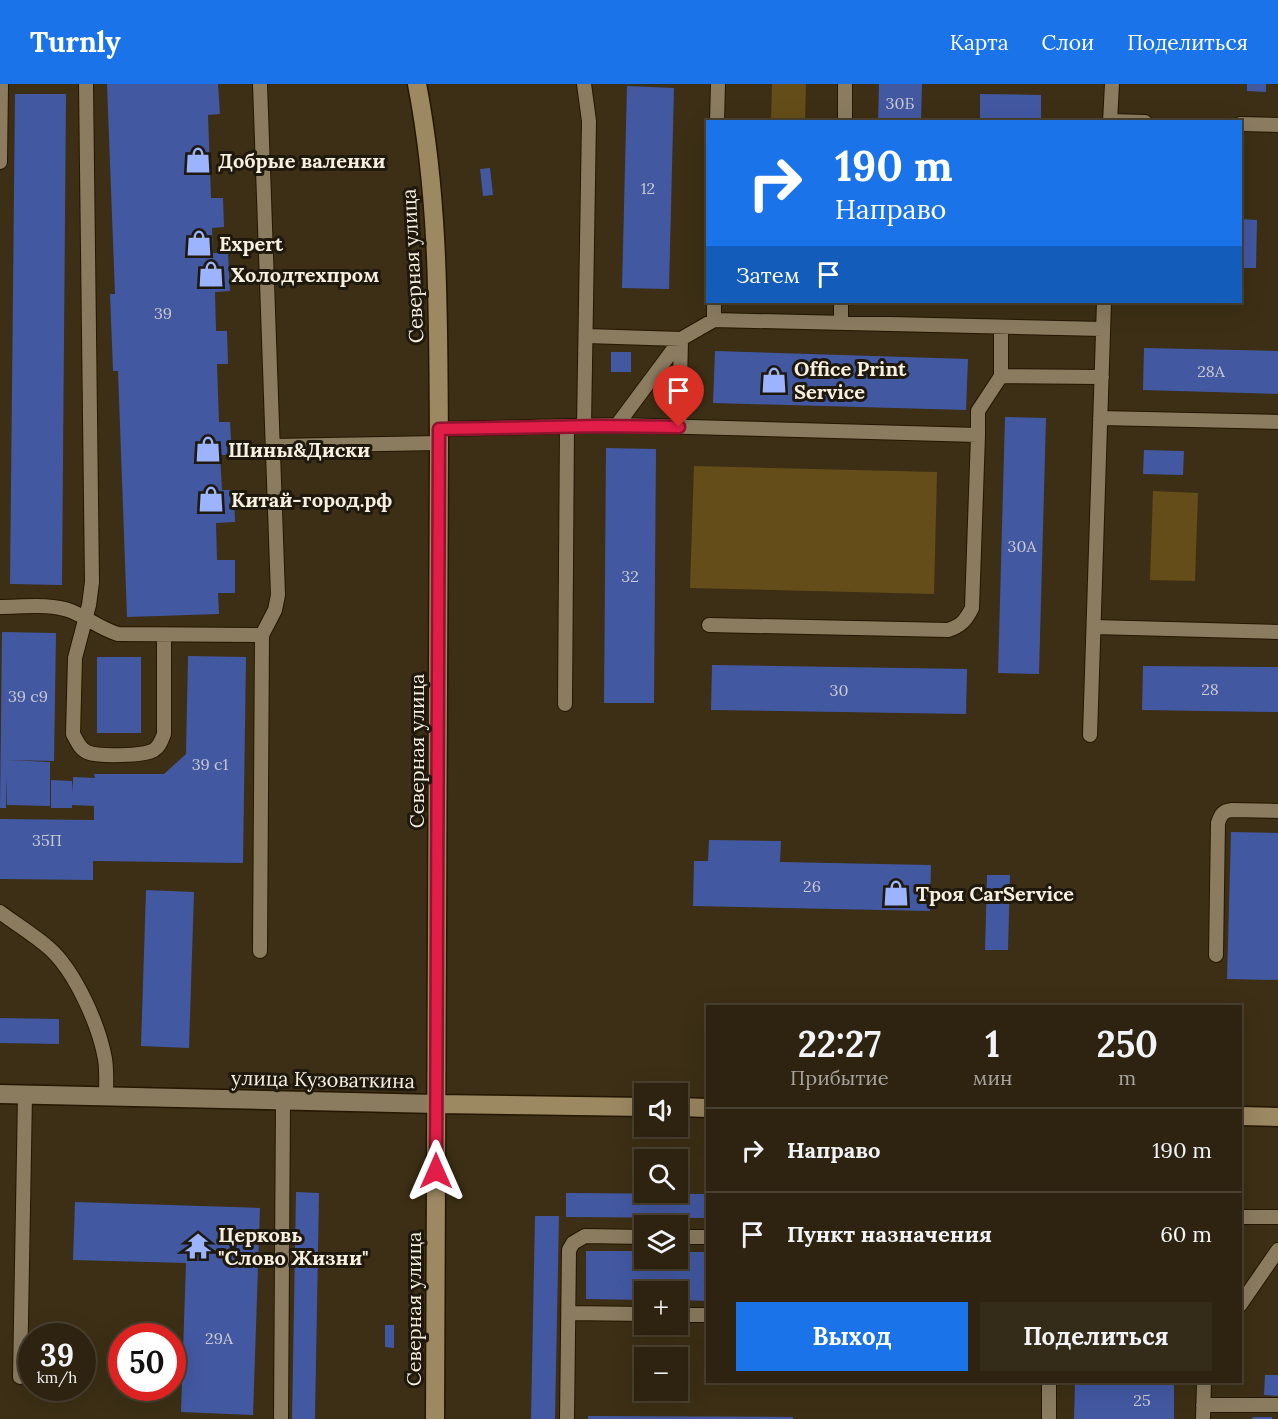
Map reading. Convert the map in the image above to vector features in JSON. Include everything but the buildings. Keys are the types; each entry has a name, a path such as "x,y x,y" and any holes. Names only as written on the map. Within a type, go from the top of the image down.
{"main road":[{"name":"Северная улица","path":"417,84 426,131 434,211 438,318 435,1419"},
{"name":"улица Кузоваткина","path":"437,1104 634,1107"},
{"path":"688,1107 706,1108"},
{"path":"1242,1116 1278,1117"}],"street":[{"name":"улица Кузоваткина","path":"0,1094 437,1104"}],"lane":[{"path":"0,162 1,84"},
{"path":"86,84 92,582 86,620 75,658 73,734 78,745 87,752 140,754 152,751 160,744 164,734 164,635"},
{"path":"260,84 278,595 275,609 262,635 260,951"},
{"path":"584,84 589,121 584,426"},
{"path":"717,120 718,84"},
{"path":"845,84 845,120"},
{"path":"1110,120 1112,84"},
{"path":"1242,124 1278,125"},
{"path":"714,303 714,320"},
{"path":"841,303 841,323"},
{"path":"1090,735 1104,303"},
{"path":"617,426 681,339 714,320 1104,329"},
{"path":"709,625 948,630 958,627 966,620 972,608 978,411 1001,376 1001,327"},
{"path":"586,336 681,339"},
{"path":"679,427 681,339"},
{"path":"1001,376 1102,377"},
{"path":"1100,418 1278,422"},
{"path":"273,446 567,426 978,435"},
{"path":"565,704 567,426"},
{"path":"0,607 58,608 72,611 105,630 118,634 262,635"},
{"path":"1094,627 1278,632"},
{"path":"1216,955 1220,815 1232,810 1278,811"},
{"path":"0,912 50,949 68,970 80,991 105,1058 106,1096"},
{"path":"22,1323 25,1095"},
{"path":"281,1419 283,1100"},
{"path":"1242,1217 1278,1217"},
{"path":"567,1419 569,1250 573,1243 585,1236 634,1237"},
{"path":"688,1237 706,1237"},
{"path":"1242,1302 1278,1250"},
{"path":"569,1314 634,1314"},
{"path":"688,1315 706,1315"},
{"path":"1049,1383 1049,1419"},
{"path":"1203,1419 1204,1383"},
{"path":"1203,1405 1235,1412 1278,1405"}],"shaded area":[{"path":"772,84 806,84 805,120 771,120"},
{"path":"694,466 937,472 934,594 690,588"},
{"path":"1153,491 1198,493 1195,581 1150,580"}],"place":[{"name":"Добрые валенки","path":"198,160"},
{"name":"Expert","path":"199,243"},
{"name":"Холодтехпром","path":"211,274"},
{"name":"Office Print Service","path":"774,380"},
{"name":"Шины&Диски","path":"208,449"},
{"name":"Китай-город.рф","path":"211,499"},
{"name":"Троя CarService","path":"896,893"},
{"name":"Церковь \"Слово Жизни\"","path":"198,1246"}],"route":[{"path":"436,1171 439,429 567,426 679,427"}]}
